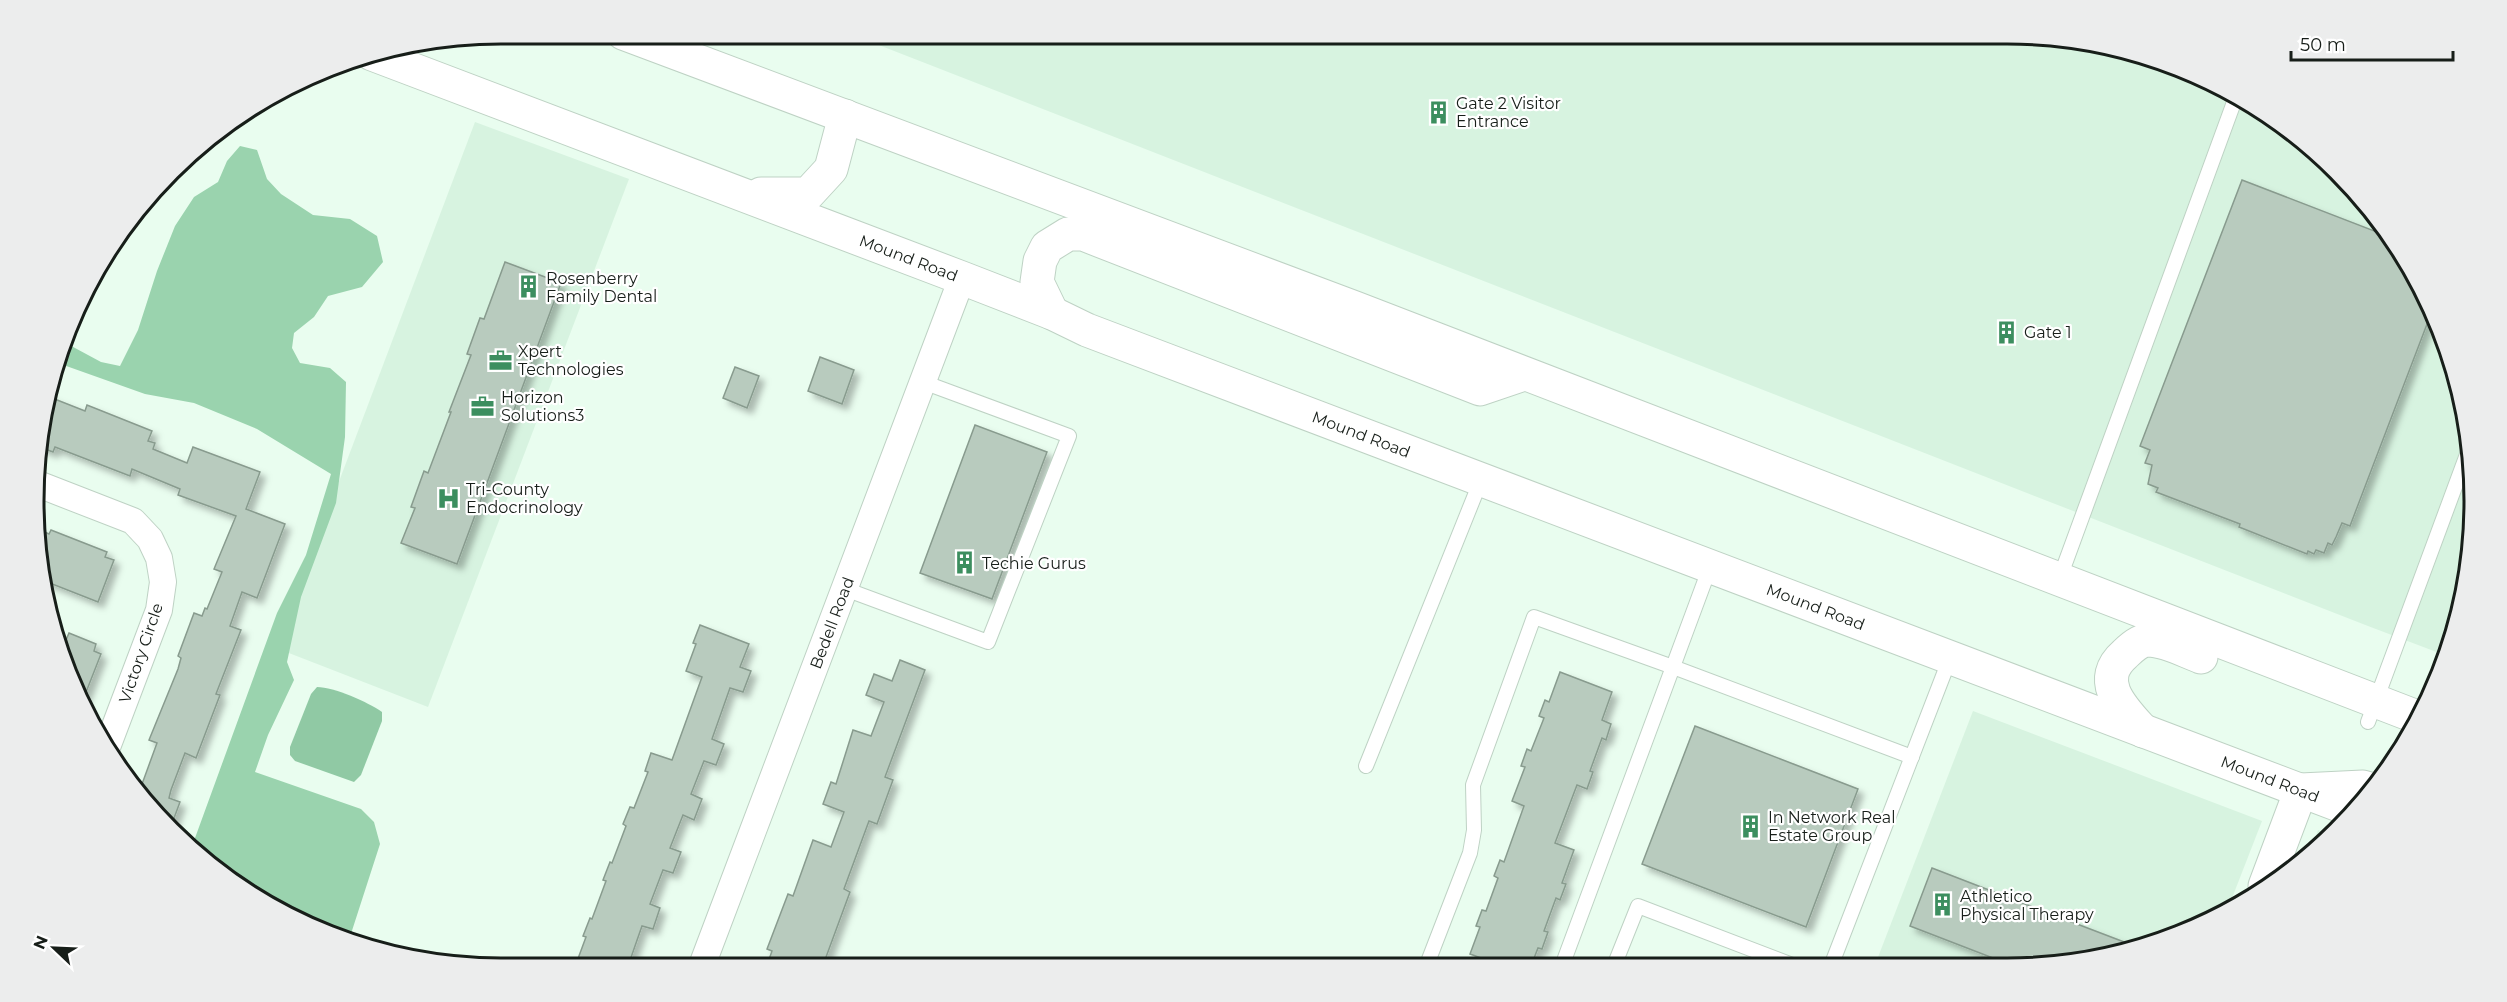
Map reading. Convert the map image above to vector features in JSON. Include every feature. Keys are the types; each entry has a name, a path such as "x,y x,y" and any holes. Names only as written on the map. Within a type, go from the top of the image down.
{"main road":[{"path":"652,44 1355,308 2059,580 2372,712 2400,732"},
{"name":"Mound Road","path":"384,59 962,278 1052,313 1098,334 2346,808"},
{"path":"738,194 808,194 831,169 845,116"},
{"path":"1052,313 1037,282 1040,261 1047,247 1068,234 1083,234 1480,389 1524,374"},
{"path":"2144,732 2118,703 2111,683 2115,662 2133,647 2147,640 2170,645 2372,712 2409,716"},
{"path":"2269,875 2301,790 2363,787"}],"street":[{"name":"Bedell Road","path":"705,958 962,278"},
{"name":"Victory Circle","path":"44,486 133,521 150,539 159,558 163,582 159,610 110,738"}],"lane":[{"path":"2059,580 2233,104"},
{"path":"845,589 988,642 1069,436 923,382"},
{"path":"2372,712 2463,466"},
{"path":"1366,766 1481,480"},
{"path":"1565,958 1710,567"},
{"path":"1429,958 1470,853 1474,830 1473,785 1534,617 1912,757"},
{"path":"1834,958 1950,658"},
{"path":"1617,958 1638,906 1774,958"}],"shaded area":[{"path":"876,44 2036,44 2095,52 2181,78 2235,105 2260,121 2285,138 2330,177 2369,222 2402,272 2429,326 2439,354 2455,412 2463,471 2463,531 2460,561 2448,619 2437,652"},
{"path":"475,122 629,179 428,707 276,648"},
{"path":"240,146 257,150 267,179 281,194 313,215 350,219 377,236 383,262 362,287 328,296 314,317 294,333 292,348 300,363 330,368 346,382 345,437 336,503 301,597 287,662 294,680 268,735 255,772 361,809 374,822 380,844 351,933 326,924 272,897 222,864 194,841 277,613 306,555 331,474 257,429 194,403 145,394 64,365 71,346 101,362 120,366 138,330 157,271 175,226 194,197 218,182 227,161"},
{"path":"317,687 351,696 382,712 382,721 361,775 354,782 295,761 290,755 290,747 311,694"},
{"path":"1973,711 2262,821 2232,899 2181,924 2153,934 2095,950 2036,958 1878,958"},
{"path":"2318,830 2323,832 2315,839"}],"building":[{"path":"2242,180 2375,231 2402,272 2427,323 2350,526 2342,523 2332,545 2328,543 2324,553 2316,550 2314,554 2308,551 2307,554 2239,527 2240,524 2156,492 2158,488 2148,484 2152,465 2145,463 2150,450 2140,446"},
{"path":"505,262 561,283 457,564 401,543 415,508 411,507 424,471 428,473 451,412 449,412 471,355 467,354 480,318 484,319"},
{"path":"820,357 854,370 842,404 808,391"},
{"path":"735,367 759,376 747,408 723,398"},
{"path":"55,399 85,411 87,405 152,431 148,441 155,443 153,449 187,463 193,447 260,472 246,509 285,524 257,598 242,592 230,626 241,630 216,694 220,695 196,758 185,753 171,790 169,798 180,802 173,821 142,785 157,743 149,740 178,669 181,658 178,656 194,613 202,616 205,608 207,609 222,572 214,569 236,516 178,495 180,489 132,469 130,476 55,447 53,452 46,449"},
{"path":"975,425 1047,452 992,599 920,573"},
{"path":"51,530 107,552 105,557 114,560 98,602 51,583 44,532 49,534"},
{"path":"700,625 749,644 740,667 751,671 743,692 730,688 712,739 724,744 716,765 704,761 691,794 702,799 694,820 683,815 670,848 681,852 673,873 663,870 650,904 660,908 653,929 642,926 631,958 578,958 586,937 583,936 606,881 603,880 626,826 623,824 630,807 634,808 648,772 645,771 651,753 672,760 702,677 686,671 696,644 693,643"},
{"path":"69,633 96,644 94,651 101,654 86,692 78,676 66,641"},
{"path":"900,660 925,670 885,777 893,780 877,824 869,821 844,889 850,892 826,958 770,958 772,951 767,949 788,894 793,896 813,840 831,847 844,812 823,804 831,782 836,784 853,730 871,736 884,702 866,695 874,674 892,681"},
{"path":"1560,672 1612,692 1602,720 1611,724 1606,740 1602,738 1590,771 1593,772 1587,789 1577,785 1555,843 1574,850 1562,883 1566,884 1560,900 1556,898 1544,931 1548,932 1542,949 1538,948 1534,958 1481,958 1470,954 1480,927 1476,926 1482,910 1486,911 1498,878 1494,876 1500,860 1504,862 1524,806 1512,801 1525,767 1521,766 1527,749 1531,751 1544,718 1539,716 1545,700 1549,702"},
{"name":"In Network Real Estate Group","path":"1695,726 1858,789 1806,927 1642,864"},
{"path":"1932,868 2126,943 2066,955 1993,958 1910,926"}],"place":[{"name":"Gate 2 Visitor Entrance","path":"1438,112"},
{"name":"Rosenberry Family Dental","path":"528,287"},
{"name":"Gate 1","path":"2006,332"},
{"name":"Xpert Technologies","path":"500,360"},
{"name":"Horizon Solutions3","path":"483,406"},
{"name":"Tri-County Endocrinology","path":"448,498"},
{"name":"Techie Gurus","path":"964,563"},
{"name":"In Network Real Estate Group","path":"1750,826"},
{"name":"Athletico Physical Therapy","path":"1942,905"}]}
